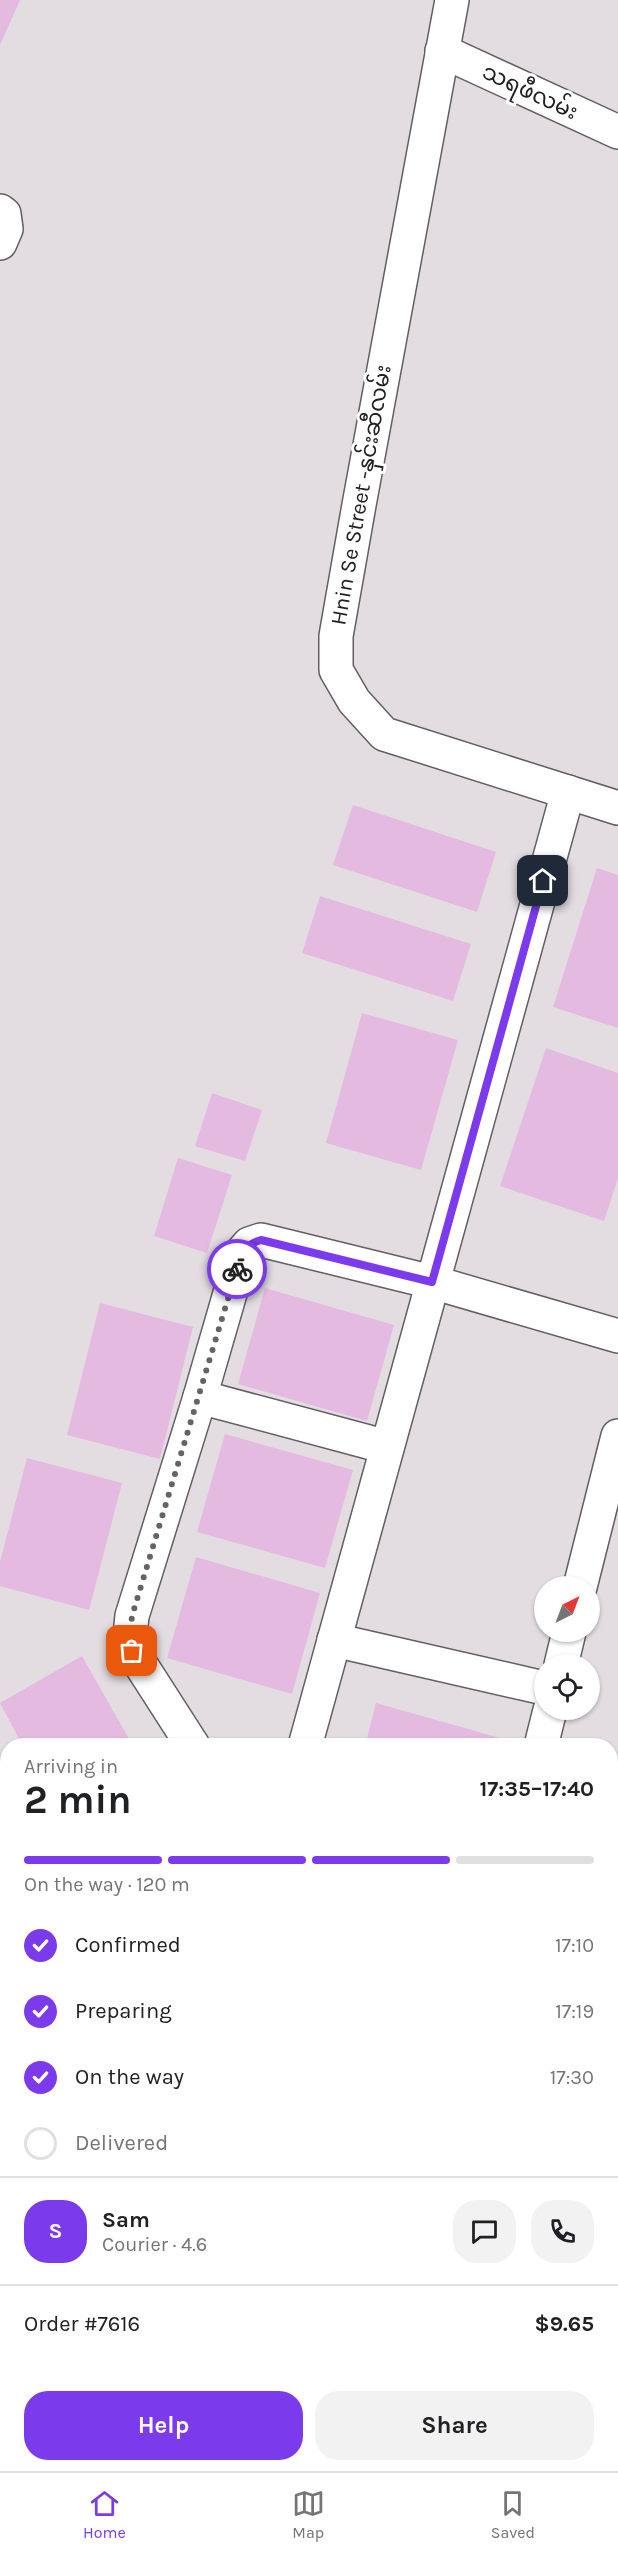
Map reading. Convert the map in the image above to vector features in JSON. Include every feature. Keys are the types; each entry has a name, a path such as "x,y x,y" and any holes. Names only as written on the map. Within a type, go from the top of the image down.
{"street":[{"name":"Hnin Se Street -နှင်းဆီလမ်း","path":"452,0 336,636 336,670 354,701 384,734 618,808"},
{"name":"သရဖီလမ်း","path":"442,51 618,132"},
{"path":"0,211 4,214 6,229 0,243"},
{"path":"307,1738 568,792"},
{"path":"188,1738 132,1651 130,1635 132,1616 200,1398 242,1252 249,1244 261,1240 432,1282 618,1336"},
{"path":"200,1398 387,1447"},
{"path":"583,1576 618,1436"},
{"path":"334,1640 534,1686"},
{"path":"543,1738 548,1720"}],"building":[{"path":"0,0 20,0 0,45"},
{"path":"353,805 496,852 477,912 333,865"},
{"path":"597,868 618,875 618,1028 553,1007"},
{"path":"320,896 471,944 453,1001 302,953"},
{"path":"362,1013 458,1040 421,1170 326,1143"},
{"path":"546,1048 618,1073 618,1178 604,1221 500,1186"},
{"path":"212,1093 262,1110 245,1161 195,1146"},
{"path":"178,1158 232,1175 207,1253 154,1236"},
{"path":"265,1288 394,1325 367,1421 238,1384"},
{"path":"100,1303 193,1327 160,1459 67,1435"},
{"path":"225,1434 353,1470 325,1568 197,1532"},
{"path":"27,1458 122,1483 89,1610 0,1586 0,1562"},
{"path":"196,1557 320,1593 292,1694 167,1658"},
{"path":"82,1656 128,1738 19,1738 0,1703"},
{"path":"376,1703 500,1738 367,1738"}],"way so far":[{"path":"132,1651 130,1635 132,1616 200,1398 237,1269"}],"route":[{"path":"237,1269 242,1252 249,1244 261,1240 432,1282 543,881"}]}
